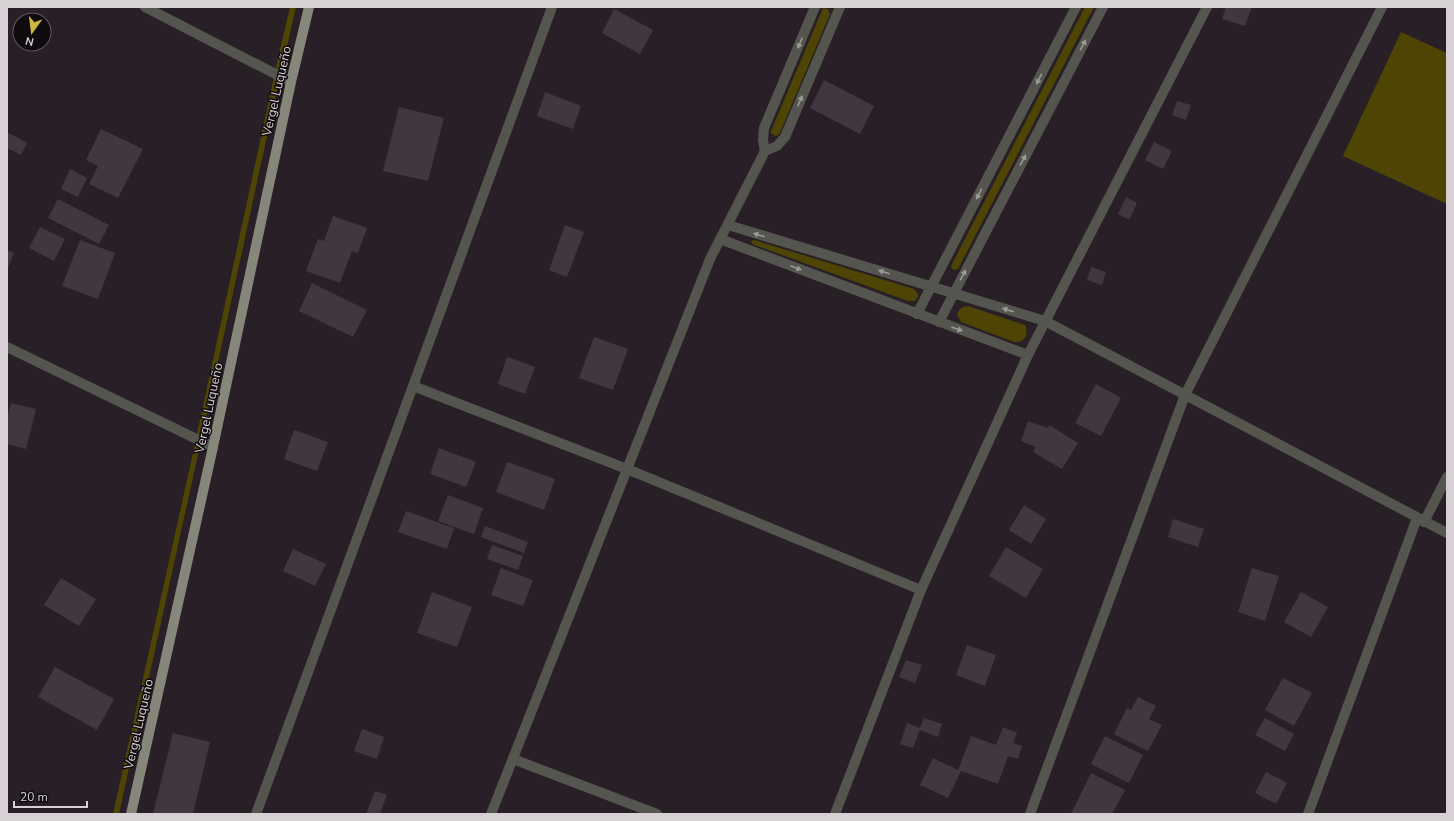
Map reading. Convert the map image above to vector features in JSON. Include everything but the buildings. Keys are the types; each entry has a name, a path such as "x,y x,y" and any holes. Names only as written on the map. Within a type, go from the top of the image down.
{"main road":[{"name":"Vergel Luqueño","path":"132,814 213,447 291,82 309,7"}],"street":[{"path":"145,7 291,82"},
{"path":"256,814 552,7"},
{"path":"491,814 710,259 765,151 763,140 764,128 815,7"},
{"path":"765,151 776,146 785,137 840,7"},
{"path":"917,314 1076,7"},
{"path":"939,322 1103,7"},
{"path":"836,814 921,590 1028,355 1207,7"},
{"path":"1030,814 1185,395 1382,7"},
{"path":"728,225 1045,322 1447,533"},
{"path":"720,239 1028,355"},
{"path":"7,347 213,447"},
{"path":"413,386 627,469 921,590"},
{"path":"1308,814 1420,520 1447,477"},
{"path":"513,759 656,814"}],"shaded area":[{"path":"290,7 296,7 119,814 113,814 278,58"},
{"path":"1085,7 1094,7 958,269 952,269 951,266"},
{"path":"823,8 828,9 830,14 779,135 775,136 771,133 771,131"},
{"path":"1401,32 1447,53 1447,204 1343,156"},
{"path":"754,240 914,289 918,294 918,297 915,301 908,301 752,244 751,241"},
{"path":"968,306 1025,325 1027,332 1025,337 1021,341 1014,342 961,322 957,315 962,308"}]}
